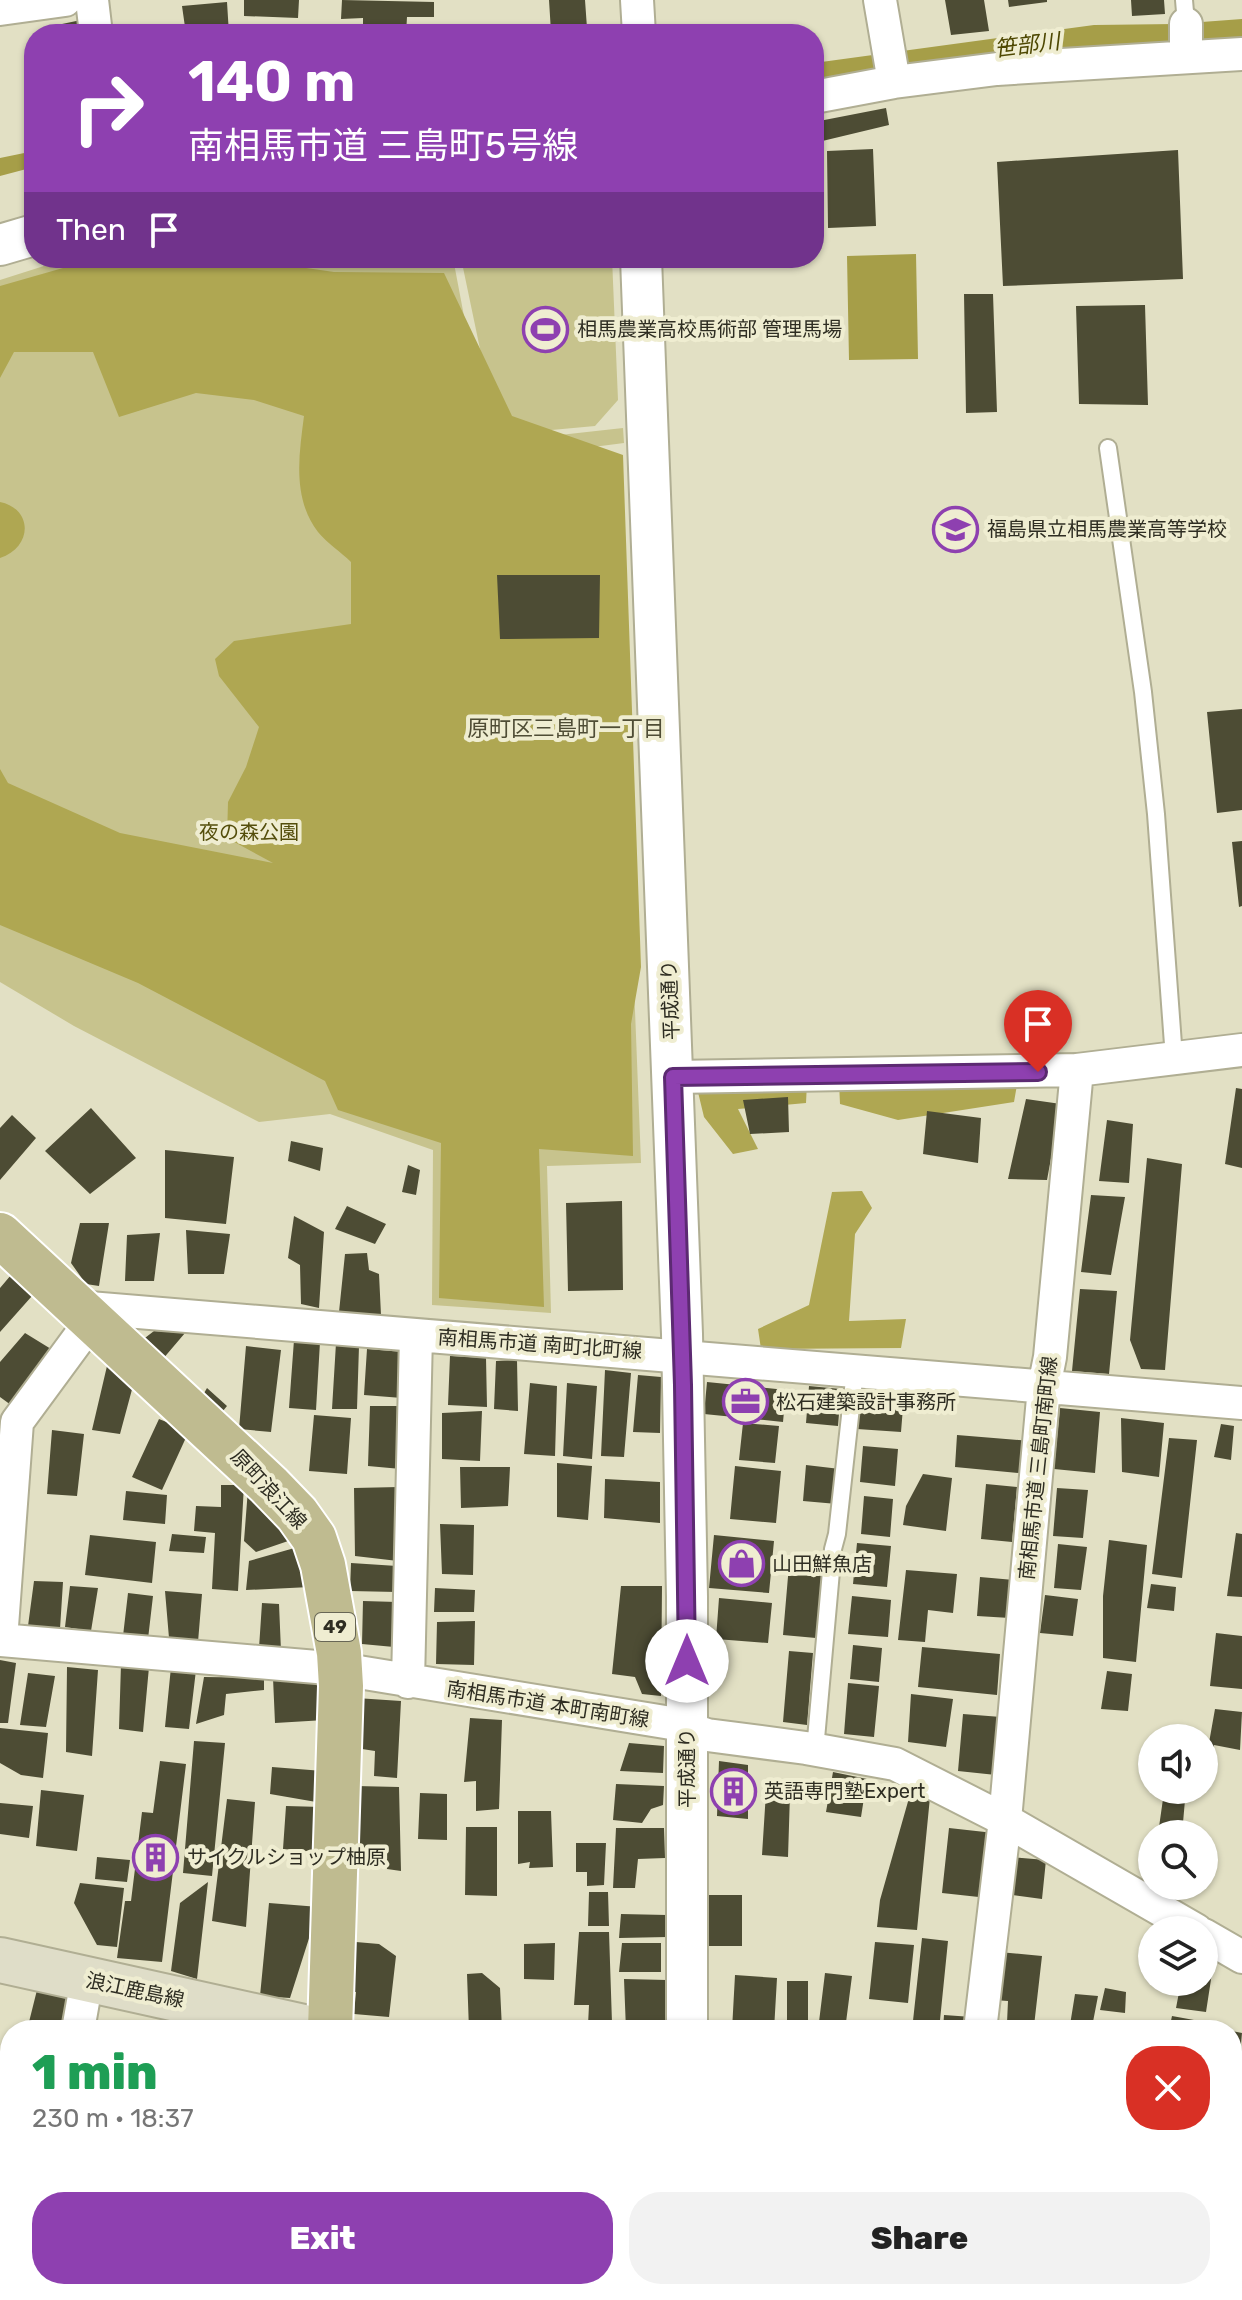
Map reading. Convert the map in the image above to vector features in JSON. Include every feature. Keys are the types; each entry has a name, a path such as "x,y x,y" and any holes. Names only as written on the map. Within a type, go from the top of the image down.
{"main road":[{"name":"原町浪江線","path":"0,1235 269,1485 297,1514 314,1538 332,1607 340,1669 330,2020"},
{"name":"浪江鹿島線","path":"0,1960 272,2020"}],"street":[{"path":"637,0 638,24"},
{"path":"880,0 892,70"},
{"path":"0,9 81,1 91,24"},
{"path":"824,94 892,70 997,69 1187,32 1242,54"},
{"path":"0,245 24,238"},
{"name":"平成通り","path":"641,268 682,1356 687,1597 687,2020"},
{"path":"673,1077 1077,1070 1242,1050"},
{"name":"南相馬市道 三島町南町線","path":"981,2020 1005,1820 1044,1387 1077,1070"},
{"path":"0,1640 17,1422 85,1313"},
{"name":"南相馬市道 南町北町線","path":"85,1313 416,1335 1242,1403"},
{"path":"408,1682 416,1335"},
{"name":"南相馬市道 本町南町線","path":"0,1640 340,1669 671,1723 707,1735 895,1764 1005,1820 1172,1916"},
{"path":"1218,1943 1242,1957"},
{"path":"80,2020 87,1979"}],"lane":[{"path":"1108,448 1143,692 1156,814 1174,1058"},
{"path":"815,1750 833,1549 855,1371"}],"green space":[{"name":"夜の森公園","path":"38,268 455,268 488,443 623,428 624,443 500,459 634,985 641,1163 547,1166 551,1313 432,1305 433,1150 330,1114 259,1122 74,1026 0,982 0,280"},
{"name":"夜の森公園","path":"63,268 306,268 334,272 444,273 512,416 623,455 641,967 631,1024 633,1156 539,1149 544,1307 439,1298 441,1143 338,1110 325,1081 138,983 0,925 0,769 8,783 120,833 273,863 227,838 228,802 246,767 259,727 219,676 215,659 234,641 351,624 351,562 318,532 304,505 299,461 304,416 254,400 196,393 119,417 93,352 14,352 0,378 0,286"},
{"name":"相馬農業高校馬術部 管理馬場","path":"463,268 612,268 618,400 595,426 498,435"},
{"path":"0,502 19,512 25,529 18,546 0,558"},
{"path":"1018,1079 1014,1102 898,1120 840,1104 839,1082"},
{"path":"807,1083 806,1103 738,1109 758,1149 733,1154 704,1117 697,1088"},
{"path":"862,1191 872,1208 855,1234 849,1321 906,1319 901,1348 761,1349 758,1329 809,1305 832,1192"}],"water":[{"name":"笹部川","path":"1242,19 1242,43 824,85 824,62 1094,25"},
{"path":"24,153 24,170 0,176 0,158"},
{"path":"916,254 918,359 849,360 847,256"}],"building":[{"path":"244,0 299,0 298,18 244,16"},
{"path":"342,0 434,2 434,17 407,17 407,24 363,24 363,18 341,19"},
{"path":"549,0 585,0 587,24 550,24"},
{"path":"945,0 984,0 989,31 951,35"},
{"path":"1008,0 1047,0 1047,2 1009,7"},
{"path":"1131,0 1164,0 1165,14 1132,16"},
{"path":"227,2 228,24 185,24 182,6"},
{"path":"886,108 889,125 824,141 824,120"},
{"path":"873,149 876,226 828,228 827,151"},
{"path":"1178,150 1183,279 1003,286 997,162"},
{"path":"964,294 993,294 997,412 966,413"},
{"path":"1145,305 1148,405 1079,404 1076,306"},
{"path":"497,575 600,575 599,638 500,639"},
{"path":"1242,709 1242,810 1217,813 1207,712"},
{"path":"1242,841 1242,906 1239,907 1232,842"},
{"path":"1236,1088 1242,1089 1242,1168 1225,1164"},
{"path":"788,1097 789,1132 750,1134 743,1100"},
{"path":"1026,1099 1061,1104 1047,1180 1008,1179"},
{"path":"91,1108 136,1158 90,1194 45,1151"},
{"path":"927,1111 981,1118 978,1163 923,1154"},
{"path":"12,1115 36,1138 0,1180 0,1128"},
{"path":"1107,1120 1133,1124 1129,1183 1099,1181"},
{"path":"291,1141 323,1148 320,1171 288,1161"},
{"path":"165,1150 234,1157 226,1224 165,1218"},
{"path":"1147,1158 1182,1164 1165,1370 1141,1369 1130,1340"},
{"path":"408,1165 420,1170 416,1195 402,1192"},
{"path":"1091,1195 1125,1197 1111,1275 1081,1272"},
{"path":"622,1201 623,1290 568,1291 566,1203"},
{"path":"347,1206 386,1224 375,1244 335,1229"},
{"path":"294,1216 324,1232 319,1308 301,1304 300,1265 288,1258"},
{"path":"80,1223 109,1223 99,1286 86,1284 71,1263"},
{"path":"186,1230 230,1234 224,1274 188,1274"},
{"path":"160,1233 154,1281 125,1281 127,1235"},
{"path":"367,1253 369,1270 379,1274 381,1315 339,1312 345,1254"},
{"path":"11,1275 32,1296 0,1332 0,1288"},
{"path":"1080,1289 1117,1291 1109,1374 1072,1371"},
{"path":"154,1331 185,1333 162,1360 141,1341"},
{"path":"25,1333 51,1349 11,1405 0,1397 0,1362"},
{"path":"294,1340 320,1342 316,1410 289,1408"},
{"path":"336,1343 359,1346 357,1409 332,1409"},
{"path":"246,1346 281,1350 271,1432 239,1429"},
{"path":"367,1349 403,1352 402,1398 364,1395"},
{"path":"450,1356 486,1358 487,1407 448,1405"},
{"path":"517,1360 518,1411 494,1409 496,1361"},
{"path":"107,1366 134,1382 120,1434 92,1430"},
{"path":"605,1370 631,1373 624,1457 601,1456"},
{"path":"638,1375 661,1377 660,1433 633,1432"},
{"name":"松石建築設計事務所","path":"707,1382 786,1390 783,1422 704,1414"},
{"path":"530,1383 557,1386 555,1456 524,1454"},
{"path":"567,1383 597,1386 592,1459 563,1456"},
{"path":"809,1386 841,1389 838,1426 806,1423"},
{"path":"207,1388 227,1406 218,1417 199,1402"},
{"path":"859,1391 904,1395 901,1432 857,1429"},
{"path":"370,1406 404,1406 401,1469 368,1466"},
{"path":"1060,1408 1100,1412 1095,1473 1054,1469"},
{"path":"482,1411 480,1461 442,1459 442,1413"},
{"path":"314,1415 351,1418 347,1474 309,1471"},
{"path":"1121,1418 1164,1423 1159,1477 1122,1472"},
{"path":"159,1419 189,1431 162,1490 132,1477"},
{"path":"743,1423 779,1426 775,1463 739,1460"},
{"path":"1221,1424 1234,1426 1231,1460 1214,1457"},
{"path":"52,1430 84,1434 77,1496 47,1494"},
{"path":"957,1435 1031,1441 1028,1474 955,1467"},
{"path":"1169,1438 1197,1440 1182,1578 1152,1574"},
{"path":"863,1446 898,1449 895,1486 860,1482"},
{"path":"557,1463 592,1466 588,1520 557,1517"},
{"path":"806,1465 840,1469 837,1504 803,1501"},
{"path":"735,1466 781,1471 776,1523 730,1519"},
{"path":"460,1467 510,1467 508,1506 461,1508"},
{"path":"923,1474 952,1478 946,1531 903,1525 906,1506"},
{"path":"605,1479 660,1482 660,1523 604,1518"},
{"path":"986,1484 1017,1487 1012,1542 981,1539"},
{"path":"221,1485 244,1485 238,1591 212,1589 215,1533 194,1531 196,1506 221,1507"},
{"path":"399,1487 398,1561 355,1556 354,1488"},
{"path":"1057,1488 1088,1490 1083,1538 1053,1536"},
{"path":"248,1489 294,1539 256,1552 244,1541"},
{"path":"126,1491 167,1495 165,1524 123,1520"},
{"path":"864,1496 893,1499 890,1537 861,1534"},
{"path":"440,1524 474,1525 473,1575 442,1574"},
{"path":"1236,1533 1242,1534 1242,1597 1227,1596"},
{"path":"172,1534 206,1537 204,1553 169,1551"},
{"path":"90,1535 156,1542 152,1583 85,1575"},
{"name":"山田鮮魚店","path":"714,1535 774,1541 769,1593 709,1588"},
{"path":"1109,1540 1147,1545 1136,1662 1103,1658 1103,1596"},
{"path":"857,1543 891,1546 887,1587 853,1584"},
{"path":"1058,1544 1087,1547 1081,1590 1054,1588"},
{"path":"298,1547 310,1587 246,1590 249,1561"},
{"path":"351,1563 397,1566 397,1592 350,1591"},
{"path":"789,1565 822,1568 816,1638 783,1635"},
{"path":"906,1570 957,1574 953,1613 928,1610 925,1642 898,1640"},
{"path":"980,1577 1014,1580 1010,1618 977,1616"},
{"path":"34,1581 63,1582 60,1629 28,1626"},
{"path":"1151,1584 1176,1587 1174,1611 1147,1608"},
{"path":"70,1586 98,1588 91,1631 65,1627"},
{"path":"621,1586 662,1586 661,1696 642,1694 635,1677 612,1674"},
{"path":"435,1588 475,1590 474,1612 434,1612"},
{"path":"165,1591 202,1594 198,1642 169,1638"},
{"path":"128,1593 153,1596 148,1639 123,1636"},
{"path":"1045,1595 1078,1599 1073,1636 1040,1633"},
{"path":"852,1596 891,1600 888,1637 848,1634"},
{"path":"719,1598 772,1603 768,1643 716,1639"},
{"path":"363,1601 397,1602 394,1647 362,1644"},
{"path":"262,1603 279,1604 281,1651 259,1648"},
{"path":"475,1621 474,1665 436,1664 437,1622"},
{"path":"1216,1633 1242,1636 1242,1689 1210,1686"},
{"path":"853,1645 882,1648 879,1682 850,1679"},
{"path":"922,1647 1000,1654 997,1695 918,1687"},
{"path":"789,1651 813,1653 807,1725 783,1722"},
{"path":"0,1660 16,1663 8,1723 0,1723"},
{"path":"121,1664 149,1667 143,1732 119,1729"},
{"path":"67,1667 98,1670 92,1756 66,1752"},
{"path":"171,1667 196,1670 189,1729 165,1727"},
{"path":"1107,1671 1132,1674 1128,1711 1101,1709"},
{"path":"28,1673 55,1676 46,1727 20,1725"},
{"path":"204,1677 264,1678 264,1690 226,1694 224,1715 196,1724"},
{"path":"326,1677 325,1720 275,1723 273,1678"},
{"path":"848,1683 879,1686 874,1737 844,1734"},
{"path":"911,1694 953,1699 946,1747 908,1742"},
{"path":"356,1698 401,1701 397,1778 374,1776 375,1751 362,1749 363,1729 355,1727"},
{"path":"1215,1709 1242,1712 1240,1750 1218,1746 1218,1724 1212,1724"},
{"path":"963,1714 1001,1717 996,1775 958,1771"},
{"path":"470,1718 502,1720 499,1809 476,1811 476,1781 464,1782"},
{"path":"0,1728 48,1733 43,1778 21,1775 0,1763"},
{"path":"194,1741 225,1743 212,1876 183,1873"},
{"path":"629,1743 664,1746 663,1773 620,1771"},
{"name":"サイクルショップ柚原","path":"160,1761 186,1764 162,1962 117,1958 125,1901 131,1901 142,1812 153,1813"},
{"name":"英語専門塾Expert","path":"719,1761 748,1765 748,1819 717,1816"},
{"path":"272,1767 323,1771 322,1803 270,1794"},
{"path":"833,1772 867,1779 861,1817 826,1812"},
{"path":"616,1784 664,1786 663,1805 651,1809 642,1823 613,1820"},
{"path":"356,1786 399,1787 401,1871 387,1869 385,1851 357,1850"},
{"path":"41,1790 84,1795 77,1851 36,1846"},
{"path":"766,1792 790,1794 788,1857 762,1855"},
{"path":"420,1793 447,1794 447,1840 418,1839"},
{"path":"930,1797 917,1930 877,1927 880,1900 909,1798"},
{"path":"227,1799 255,1802 246,1927 212,1921"},
{"path":"0,1803 33,1806 29,1838 0,1834"},
{"path":"1162,1804 1185,1804 1183,1820 1160,1820"},
{"path":"286,1806 322,1807 320,1852 283,1849"},
{"path":"518,1811 551,1811 553,1867 529,1868 530,1862 518,1864"},
{"path":"466,1827 497,1827 497,1896 465,1895"},
{"path":"616,1828 664,1828 665,1858 638,1859 635,1888 613,1888"},
{"path":"949,1828 994,1833 988,1898 942,1893"},
{"path":"576,1843 606,1843 604,1885 587,1886 587,1872 576,1872"},
{"path":"97,1857 130,1860 127,1882 95,1879"},
{"path":"1009,1857 1046,1860 1042,1899 1005,1894"},
{"path":"208,1882 197,1979 171,1971 180,1903"},
{"path":"80,1883 124,1888 117,1947 97,1945 74,1903"},
{"path":"589,1892 608,1892 609,1926 588,1926"},
{"path":"708,1895 742,1895 742,1946 708,1946"},
{"path":"269,1903 319,1907 290,1998 260,1996"},
{"path":"621,1914 667,1915 667,1937 619,1938"},
{"path":"579,1932 609,1932 612,2020 588,2020 589,2005 574,2005"},
{"path":"922,1938 948,1941 940,2020 913,2020"},
{"path":"356,1942 379,1944 396,1956 389,2017 354,2014 356,1992 350,1992"},
{"path":"875,1942 914,1945 908,2003 869,1999"},
{"path":"555,1943 554,1980 524,1979 524,1944"},
{"path":"622,1943 661,1943 661,1972 619,1972"},
{"path":"999,1952 1042,1956 1035,2020 1007,2020 1008,2001 994,2000"},
{"path":"482,1973 500,1988 502,2020 469,2020 467,1974"},
{"path":"825,1973 852,1976 846,2020 819,2020"},
{"path":"735,1975 777,1978 775,2020 733,2020"},
{"path":"624,1979 667,1980 668,2020 626,2020"},
{"path":"787,1981 808,1981 808,2020 787,2020"},
{"path":"1105,1988 1126,1992 1125,2013 1100,2010"},
{"path":"37,1990 68,1996 64,2020 30,2020"},
{"path":"1075,1994 1098,1996 1093,2020 1071,2020"},
{"path":"1178,1996 1208,1996 1206,2012 1176,2008"},
{"path":"944,2015 972,2017 972,2020 944,2020"},
{"path":"1172,2016 1194,2020 1171,2020"}],"place":[{"name":"相馬農業高校馬術部 管理馬場","path":"546,329"},
{"name":"福島県立相馬農業高等学校","path":"956,529"},
{"name":"松石建築設計事務所","path":"745,1402"},
{"name":"山田鮮魚店","path":"741,1564"},
{"name":"英語専門塾Expert","path":"733,1791"},
{"name":"サイクルショップ柚原","path":"156,1857"}],"district":[{"name":"原町区三島町一丁目","path":"566,728"}],"route":[{"path":"687,1661 683,1385 673,1077 1038,1072"}]}
